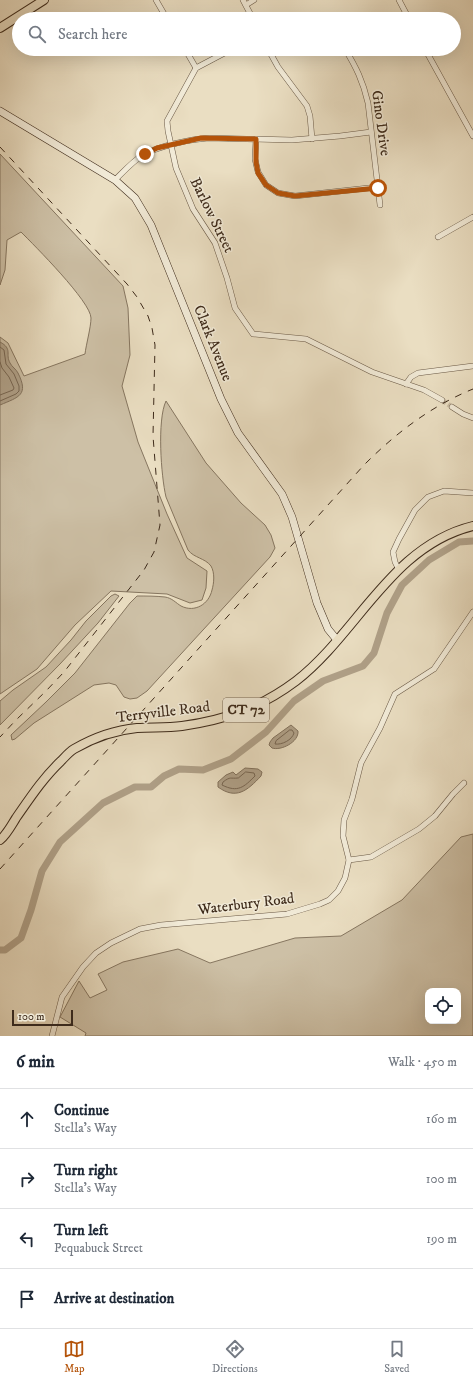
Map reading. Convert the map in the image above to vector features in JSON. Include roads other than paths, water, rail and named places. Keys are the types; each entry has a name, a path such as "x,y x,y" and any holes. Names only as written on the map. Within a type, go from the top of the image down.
{"highway":[{"path":"25,12 44,0"},
{"path":"0,28 12,20"},
{"name":"Terryville Road","path":"0,840 48,773 73,750 102,735 135,728 180,726 225,718 272,697 295,681 315,664 399,570 416,555 455,532 473,526"}],"main road":[{"name":"Clark Avenue","path":"0,111 115,180 135,198 151,225 221,399 238,433 282,494 292,517 317,603 328,629 337,640"}],"street":[{"path":"156,0 163,12"},
{"path":"249,12 244,2 254,0"},
{"path":"399,0 405,12"},
{"path":"189,56 196,68 219,56"},
{"path":"272,56 278,68 307,106 310,116 312,139"},
{"name":"Gino Drive","path":"349,56 364,86 368,102 380,205"},
{"path":"430,56 473,136"},
{"name":"Barlow Street","path":"196,68 167,121 168,131 176,168 193,209 215,243 235,308 253,334 306,339 375,373 428,392 442,400"},
{"path":"115,180 142,155 171,145 205,138 292,140 371,132"},
{"path":"256,139 256,162 258,173 266,185 278,193 295,196 378,188"},
{"path":"438,237 473,217"},
{"path":"406,384 411,377 418,373 473,366"},
{"path":"452,407 473,418"},
{"path":"399,570 395,562 393,552 415,510 428,497 444,491 473,493"},
{"name":"Waterbury Road","path":"52,1036 62,997 83,967 96,953 111,943 140,929 161,925 287,914 329,900 338,891 345,878 349,860 343,836 344,820 352,798 361,763 380,728 395,694 434,669 473,612"},
{"path":"349,860 371,858 419,830 435,816 464,783"}],"water":[{"path":"0,342 8,349 9,360 21,380 22,391 17,397 0,405"},
{"path":"291,725 298,731 296,739 284,747 276,749 272,748 269,745 273,738"},
{"path":"245,768 258,769 262,772 261,776 246,790 230,793 218,787 218,782 226,775 233,772 236,775"}],"waterway":[{"path":"0,950 5,950 21,938 42,871 60,842 103,803 135,787 151,787 164,776 179,769 203,770 231,759 266,732 294,701 323,681 363,666 374,653 387,613 402,585 429,560 459,542 473,541"}],"tunnel":[{"path":"442,400 452,407"}],"railway":[{"path":"0,147 127,284 137,297 148,316 155,345 153,436 160,525 154,552 144,570 64,672 0,737"},
{"path":"0,869 364,465 401,431 415,421 428,412 473,389"}]}
